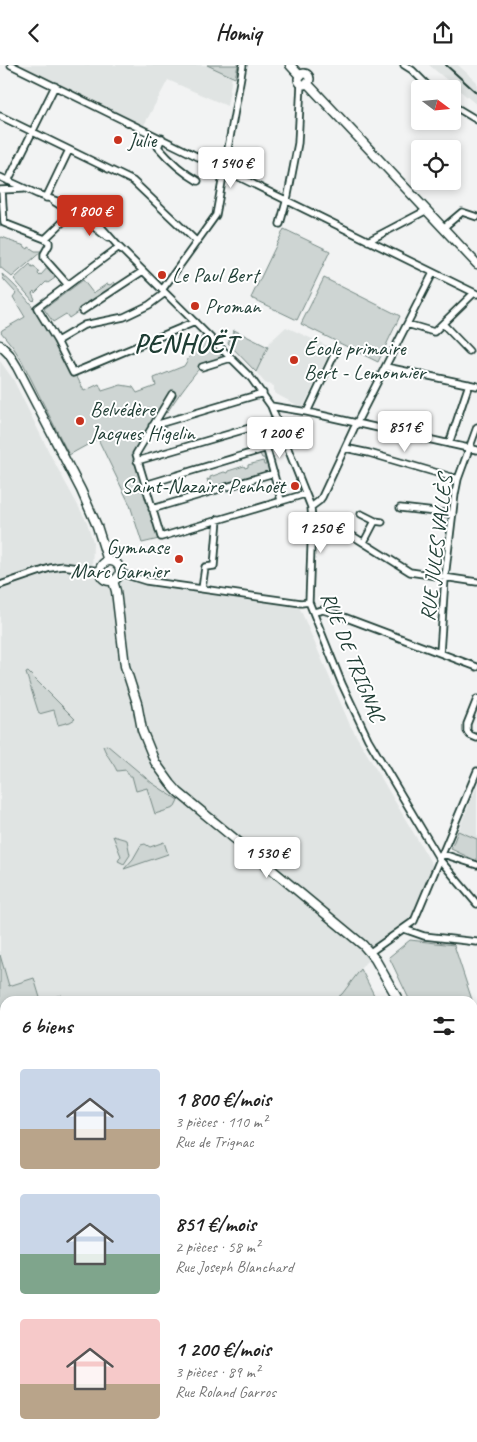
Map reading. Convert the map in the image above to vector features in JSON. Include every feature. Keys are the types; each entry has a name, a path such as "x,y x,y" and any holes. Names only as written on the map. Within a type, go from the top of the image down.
{"main road":[{"path":"290,65 477,264"},
{"path":"0,345 9,354 17,367 81,490 97,526 108,561"},
{"path":"108,561 117,564 120,573 113,581 104,579 100,571 102,564 108,561"},
{"path":"113,581 125,666 147,744 162,772 178,792 359,942 375,959 396,996"}],"street":[{"path":"11,65 476,294 434,332 407,324"},
{"path":"57,341 84,325 124,317 148,305 164,291 216,215 243,65"},
{"path":"404,65 422,80"},
{"path":"280,224 298,143 303,81"},
{"path":"8,181 55,86"},
{"path":"461,110 477,120"},
{"path":"0,116 133,181 197,242"},
{"path":"162,138 158,147 167,158 198,181"},
{"path":"49,199 69,150"},
{"name":"RUE DE TRIGNAC","path":"0,177 49,199 74,207 96,221 119,247 255,382 263,393 277,420 311,507 309,602 342,684 368,739 441,857 477,904"},
{"path":"26,189 1,190 4,223 49,242 44,258 68,285"},
{"name":"RUE DE TRIGNAC","path":"49,199 94,227 119,247"},
{"path":"368,241 426,210"},
{"path":"443,228 462,212 477,217"},
{"path":"45,239 71,213"},
{"path":"119,247 37,308 57,341 73,373 195,321"},
{"path":"82,311 143,271"},
{"path":"311,507 322,497 356,424 433,273"},
{"path":"443,324 469,351"},
{"path":"307,412 336,351"},
{"path":"202,367 231,358"},
{"path":"386,367 477,386"},
{"path":"448,444 469,384"},
{"path":"152,426 263,393"},
{"path":"172,394 136,454 161,537 305,493"},
{"path":"271,406 307,412 477,451"},
{"path":"137,461 277,420"},
{"path":"260,425 281,500"},
{"name":"RUE JULES VALLÈS","path":"440,653 446,578 458,479 477,427"},
{"path":"145,485 267,448"},
{"path":"345,448 458,479"},
{"path":"152,509 274,473"},
{"path":"400,508 453,514"},
{"path":"361,514 379,522 364,542"},
{"path":"202,589 205,567 214,566 218,519"},
{"path":"312,521 345,531 410,572 477,583"},
{"path":"0,585 50,568 62,566 100,571"},
{"path":"120,573 146,581 301,603 309,602"},
{"path":"314,613 323,610 336,614 477,667"},
{"path":"477,699 467,731 470,735 477,738"},
{"path":"369,953 414,921 475,782 477,771"},
{"path":"441,857 477,865"},
{"path":"404,929 424,936 477,942"}],"shaded area":[{"path":"16,65 234,65 227,106 168,80 143,127"},
{"path":"207,65 238,65 235,78"},
{"path":"429,65 458,65 477,82 477,105 461,92 461,80 447,80"},
{"path":"284,229 330,251 297,320 251,298"},
{"path":"2,237 28,249 29,247 35,251 42,251 12,277 0,267 0,238"},
{"path":"30,264 39,272 40,276 49,266 56,274 55,278 48,283 46,282 35,293 34,291 32,293 35,299 33,301 14,279"},
{"path":"2,274 34,308 50,333 71,374 76,375 84,391 99,384 102,391 121,385 133,387 137,393 156,386 154,378 184,366 202,336 221,355 220,358 205,363 179,394 167,413 164,411 135,453 159,539 142,543 130,505 98,439 69,455 22,361 1,332 25,317 13,297 16,293 4,280"},
{"path":"324,278 400,316 378,362 301,324"},
{"path":"83,280 93,293 107,284 110,285 114,282 117,286 111,290 110,288 110,290 69,318 66,314 53,322 44,309"},
{"name":"École primaire Bert - Lemonnier","path":"286,327 332,348 303,407 274,393 274,386 265,383 256,372 270,342"},
{"path":"234,330 268,347 256,372 228,343"},
{"path":"0,361 13,379 52,458 87,522 93,542 92,576 298,604 350,725 433,866 410,922 365,963 339,996 30,996 9,986 0,955"},
{"path":"265,452 270,471 210,489 207,479 210,480 210,477 263,461 264,465 266,465 264,458 260,454"},
{"path":"28,672 75,719 58,725 54,710 39,714 26,673"},
{"path":"107,745 152,783 178,800 174,808 155,814 147,788 136,791 132,776 129,776 126,770 117,771 103,746"},
{"path":"477,786 477,839 458,831"},
{"path":"458,831 477,839 477,861 451,849"},
{"path":"113,836 127,840 130,855 124,864 118,861 121,856"},
{"path":"164,842 168,854 124,869 133,859 141,845 145,844 150,847"},
{"path":"410,940 454,945 471,996 408,996 389,957"},
{"path":"0,955 9,986 34,978 39,996 0,996"},
{"path":"361,969 374,996 339,996"}],"railway":[{"path":"446,65 477,93"}],"place":[{"name":"Julie","path":"118,140"},
{"name":"Le Paul Bert","path":"162,275"},
{"name":"Proman","path":"195,306"},
{"name":"École primaire Bert - Lemonnier","path":"294,360"},
{"name":"Belvédère Jacques Higelin","path":"80,421"},
{"name":"Saint-Nazaire Penhoët","path":"295,486"},
{"name":"Gymnase Marc Garnier","path":"179,559"}],"district":[{"name":"PENHOËT","path":"186,343"}]}
